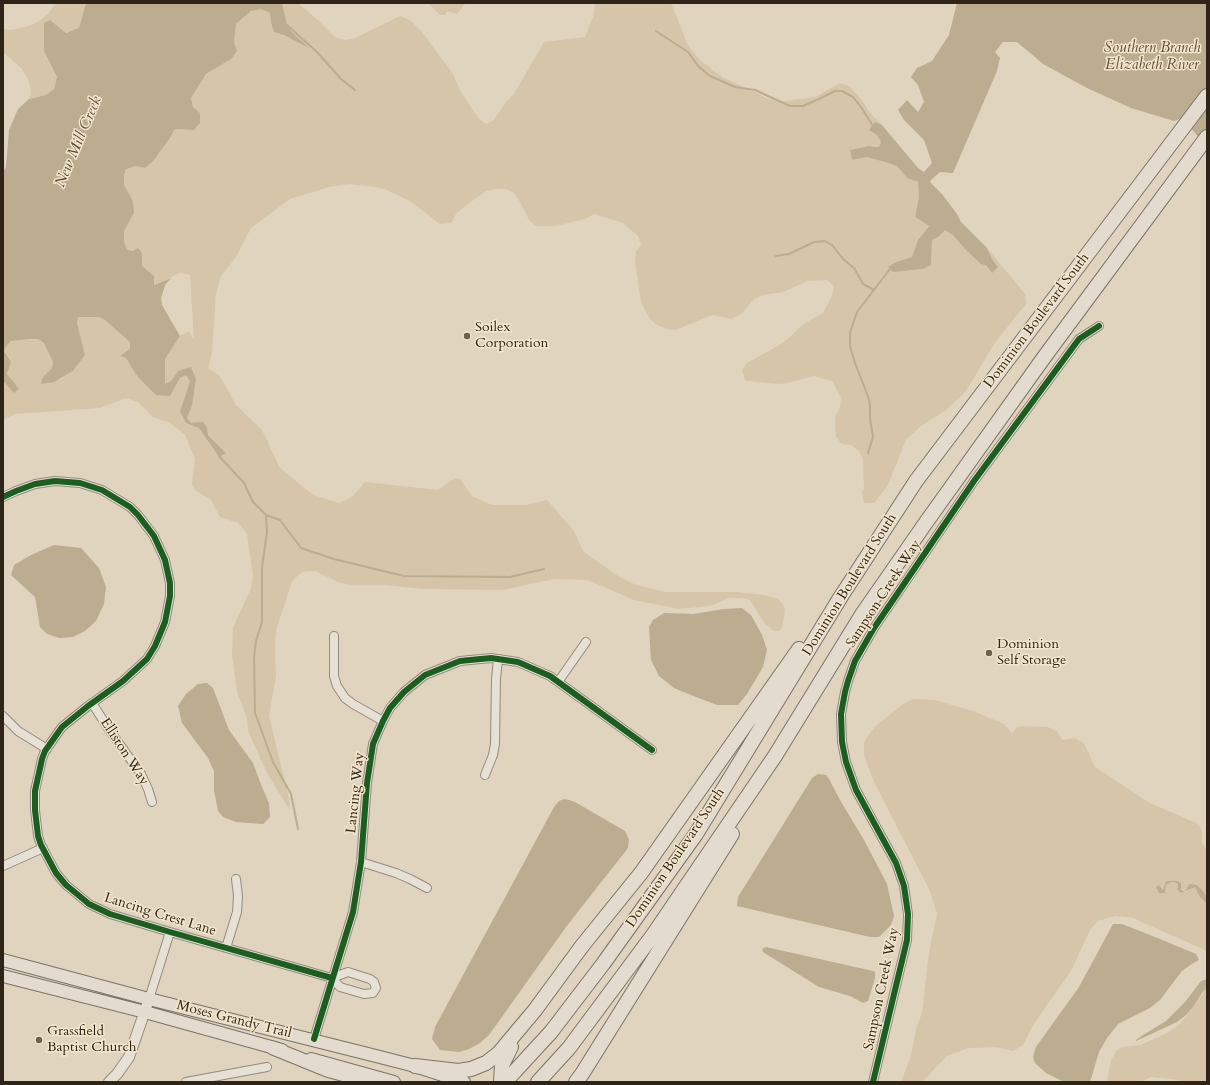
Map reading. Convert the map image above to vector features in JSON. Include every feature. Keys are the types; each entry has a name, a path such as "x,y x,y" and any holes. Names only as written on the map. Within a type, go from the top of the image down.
{"highway":[{"name":"Dominion Boulevard South","path":"506,1082 551,1032 603,964 696,834 838,596 916,482 1207,96"},
{"name":"Dominion Boulevard South","path":"538,1082 569,1048 669,913 775,756 864,613 927,521 1044,356 1207,137"},
{"path":"415,1066 458,1071 471,1069 492,1060 499,1053 535,1010 582,946 641,873 838,596"},
{"path":"576,1082 724,849 775,756"},
{"path":"501,1082 501,1072 504,1059 535,1010"},
{"path":"273,1048 327,1070 370,1082"},
{"path":"584,1082 591,1059"}],"main road":[{"name":"Moses Grandy Trail","path":"3,960 149,999 415,1066 464,1082"},
{"name":"Moses Grandy Trail","path":"3,976 145,1012 394,1082"}],"street":[{"name":"Sampson Creek Way","path":"873,1082 907,940 908,914 904,886 896,863 856,790 846,762 842,742 841,721 848,681 855,661 874,628 974,481 1078,339 1099,326"},
{"name":"Lancing Crest Lane","path":"3,497 16,491 45,482 68,482 93,486 122,501 138,515 154,536 160,547 165,560 170,583 168,613 162,632 147,659 123,681 62,727 42,759 35,791 35,810 38,836 56,872 66,885 89,904 110,914 332,978"},
{"path":"334,636 334,676 338,686 345,698 352,704 383,721"},
{"path":"558,682 586,642"},
{"name":"Lancing Way","path":"314,1040 353,912 361,862 373,744 390,708 404,692 425,675 460,661 475,658 498,658 518,662 550,676 652,750"},
{"path":"485,775 493,755 495,744 496,679 498,658"},
{"name":"Elliston Way","path":"92,703 141,774 152,802"},
{"path":"3,716 18,731 47,749"},
{"path":"3,866 43,848"},
{"path":"361,862 396,873 427,888"},
{"path":"226,948 237,912 238,896 236,879"},
{"path":"110,1082 129,1057 170,932"},
{"path":"348,972 370,979 374,982 376,988 373,993 364,994 340,987 332,978 348,972"},
{"path":"186,1082 267,1067"}],"shaded area":[{"path":"56,3 86,3 79,28 66,33 50,20 44,51 57,77 54,89 46,95 29,99 31,94 29,81 22,69 3,52 3,29 11,30 38,22 48,14"},
{"path":"282,3 298,3 335,37 345,40 355,38 400,16 410,20 422,32 453,74 461,92 478,118 486,124 494,120 506,102 514,94 544,42 585,37 593,17 595,3 671,3 687,43 692,51 699,59 722,77 776,101 815,97 840,83 849,86 862,100 869,112 882,125 875,123 877,135 881,142 879,147 869,146 850,150 852,160 867,157 897,166 907,178 918,182 919,197 915,217 929,225 918,240 912,257 896,262 888,268 893,272 923,269 931,265 932,240 938,237 945,229 953,235 965,249 998,267 987,248 1025,294 1026,304 996,341 966,391 946,410 921,426 906,440 887,487 874,503 864,503 862,493 864,489 863,459 859,451 851,445 842,444 836,437 835,417 840,408 841,398 832,381 814,376 783,384 754,382 745,380 742,370 747,363 783,343 805,323 823,313 832,296 834,286 827,280 808,281 783,292 763,295 754,299 741,314 732,319 712,315 676,330 667,329 657,325 650,319 641,302 635,261 636,251 641,245 638,236 623,223 594,214 585,219 556,226 536,226 529,220 514,193 506,189 486,191 456,214 451,223 440,224 410,201 384,189 374,187 349,184 329,187 290,199 251,228 236,257 221,276 216,294 212,352 208,368 220,376 236,405 262,430 280,468 313,495 339,503 352,497 365,482 438,490 455,478 461,480 472,496 492,505 526,505 547,500 574,531 583,551 618,576 636,585 666,592 737,592 765,595 778,599 783,604 785,610 783,624 780,631 774,631 764,623 750,600 743,598 730,598 710,606 679,609 634,600 588,580 554,579 503,590 424,589 385,585 352,585 340,583 315,571 302,572 292,581 277,627 275,642 276,676 269,716 290,803 289,809 267,773 248,731 247,718 237,692 232,655 233,628 251,588 253,575 247,534 238,523 220,517 211,500 195,490 192,484 195,459 185,435 170,423 153,417 138,402 126,398 100,408 15,414 3,420 3,381 14,392 7,374 11,362 4,351 7,345 11,341 38,339 44,343 53,362 52,368 42,378 41,384 61,379 73,371 85,355 77,323 78,317 99,317 105,320 131,342 131,349 120,356 126,358 137,376 170,396 180,378 186,375 178,371 171,381 165,384 165,359 180,336 189,331 194,340 190,275 180,273 154,285 153,276 142,267 142,253 138,248 133,252 127,250 124,241 124,231 134,213 133,201 124,185 124,175 126,169 136,166 145,168 170,138 175,129 194,130 200,123 200,113 193,107 191,98 206,74 231,59 236,24 251,11 261,9 270,13 274,32 284,35 308,47 292,32 287,24","holes":["186,375 196,380 192,406 187,418 191,423 207,428 208,434 226,453 218,456 199,428 186,423 180,412 190,381"]},
{"path":"428,3 466,3 457,14 448,11 445,15 440,15"},
{"path":"913,699 935,700 973,711 1004,724 1012,734 1017,727 1022,726 1048,727 1058,732 1062,740 1074,738 1084,743 1095,767 1150,803 1196,823 1202,831 1202,842 1207,851 1207,897 1197,885 1188,885 1186,890 1181,890 1180,883 1166,881 1163,890 1161,886 1157,890 1166,891 1166,885 1171,882 1177,883 1177,889 1186,892 1195,886 1196,887 1200,897 1207,904 1207,951 1133,918 1115,916 1098,921 1090,930 1071,971 1033,1025 1023,1045 1013,1051 996,1047 968,1048 947,1056 922,1082 901,1082 911,1056 916,1029 922,1013 929,952 937,914 930,891 874,782 864,755 864,743 869,734 877,725 903,704"},
{"path":"1207,988 1207,1082 1185,1082 1151,1077 1140,1082 1107,1082 1111,1060 1117,1050 1122,1047 1140,1045 1165,1034 1179,1025"}],"water":[{"name":"New Mill Creek","path":"86,3 282,3 287,24 292,32 309,48 284,35 274,32 270,13 261,9 251,11 236,24 234,42 237,51 231,59 206,74 191,98 193,107 200,113 200,123 194,130 175,129 153,161 145,168 136,166 126,169 124,175 124,185 133,201 134,213 124,231 124,241 127,250 133,251 138,248 142,253 142,266 154,276 154,285 171,278 165,285 161,298 162,305 180,336 165,359 165,384 171,381 178,371 191,367 196,379 192,406 187,418 191,423 203,422 207,428 208,435 226,453 219,457 199,428 186,423 180,412 190,381 186,375 180,378 170,396 156,395 137,376 126,358 120,356 130,349 130,342 105,320 99,317 78,317 77,323 85,355 73,371 54,382 41,384 42,378 52,368 53,362 44,343 38,339 11,341 4,351 11,362 7,374 19,389 14,393 3,381 3,172 6,167 9,130 18,109 29,99 46,95 54,89 57,77 44,51 44,23 50,20 66,33 79,28"},
{"name":"Southern Branch Elizabeth River","path":"957,3 1207,3 1207,147 1182,118 1174,121 1131,108 1087,88 1043,64 1017,42 1003,42 995,52 1000,58 997,71 953,173 940,172 930,181 942,194 961,222 987,248 998,267 992,273 986,265 981,264 953,235 945,230 938,237 932,240 931,265 923,269 893,272 888,267 896,262 912,257 918,240 929,226 915,217 919,197 918,182 907,178 897,166 888,163 867,157 852,160 850,150 869,146 879,147 881,142 877,135 869,130 875,122 882,125 918,168 924,172 932,163 924,140 904,120 898,110 907,100 918,112 924,102 918,85 911,77 917,68 932,61 949,35"},
{"path":"54,545 81,548 99,568 106,587 104,604 96,621 85,631 73,637 59,638 47,634 40,627 35,597 11,575 14,565 31,555"},
{"path":"742,608 751,615 762,635 767,650 763,667 747,694 738,705 717,705 674,688 659,676 651,660 649,627 653,620 664,613 693,614"},
{"path":"207,683 213,688 229,730 253,763 269,803 270,817 263,824 236,822 223,817 218,811 214,790 214,771 208,758 182,723 178,706 186,694 198,684"},
{"path":"818,774 826,775 829,779 887,884 894,916 891,925 879,937 870,937 737,906 738,897 812,778"},
{"path":"564,799 575,802 625,831 629,840 628,848 566,927 489,1035 480,1043 469,1049 459,1052 440,1050 432,1039 435,1027 554,807 559,801"},
{"path":"1166,881 1177,881 1181,883 1181,890 1184,891 1189,884 1197,885 1207,897 1207,904 1200,897 1195,887 1181,893 1177,889 1177,883 1171,882 1166,885 1165,893 1159,893 1156,887 1159,885 1163,890"},
{"path":"1113,924 1122,924 1196,954 1199,960 1182,971 1160,1000 1150,1008 1118,1024 1107,1038 1099,1052 1090,1082 1064,1082 1046,1073 1035,1063 1033,1057 1036,1047 1079,987"},
{"path":"766,947 875,972 875,978 868,1001 863,1003 850,996 819,987 763,952 762,949"},
{"path":"1207,979 1207,988 1186,1015 1177,1022 1136,1041 1166,1021 1185,1002 1201,981"}],"waterway":[{"path":"287,25 317,52 341,79 355,90"},
{"path":"656,31 688,52 698,66 710,76 735,87 755,90 790,106 803,106 835,91 842,91 853,97 873,126"},
{"path":"776,256 789,254 814,242 825,241 832,245 843,259 854,268 863,284 874,290"},
{"path":"868,453 873,437 869,399 850,346 850,333 857,312 890,269"},
{"path":"219,456 244,483 253,502 266,515 267,532 262,568 262,622 256,641 254,658 255,713 273,762 291,794 298,829"},
{"path":"266,515 280,520 301,548 334,559 404,576 510,577 544,569"}],"cycle path":[{"path":"873,1082 907,940 908,914 904,886 896,863 856,790 846,762 842,742 841,714 848,681 855,661 874,628 974,481 1079,339 1099,326"},
{"path":"3,497 35,484 55,481 80,483 102,490 130,507 154,536 165,560 170,583 170,596 165,622 155,646 147,659 123,681 62,727 45,751 35,791 35,810 38,836 41,845 56,873 66,885 89,904 110,914 332,978"},
{"path":"314,1039 353,912 361,862 367,783 373,744 390,708 404,692 425,675 460,661 491,658 518,662 550,676 652,750"}],"place":[{"name":"Soilex Corporation","path":"467,336"},
{"name":"Dominion Self Storage","path":"989,653"},
{"name":"Grassfield Baptist Church","path":"39,1040"}]}
